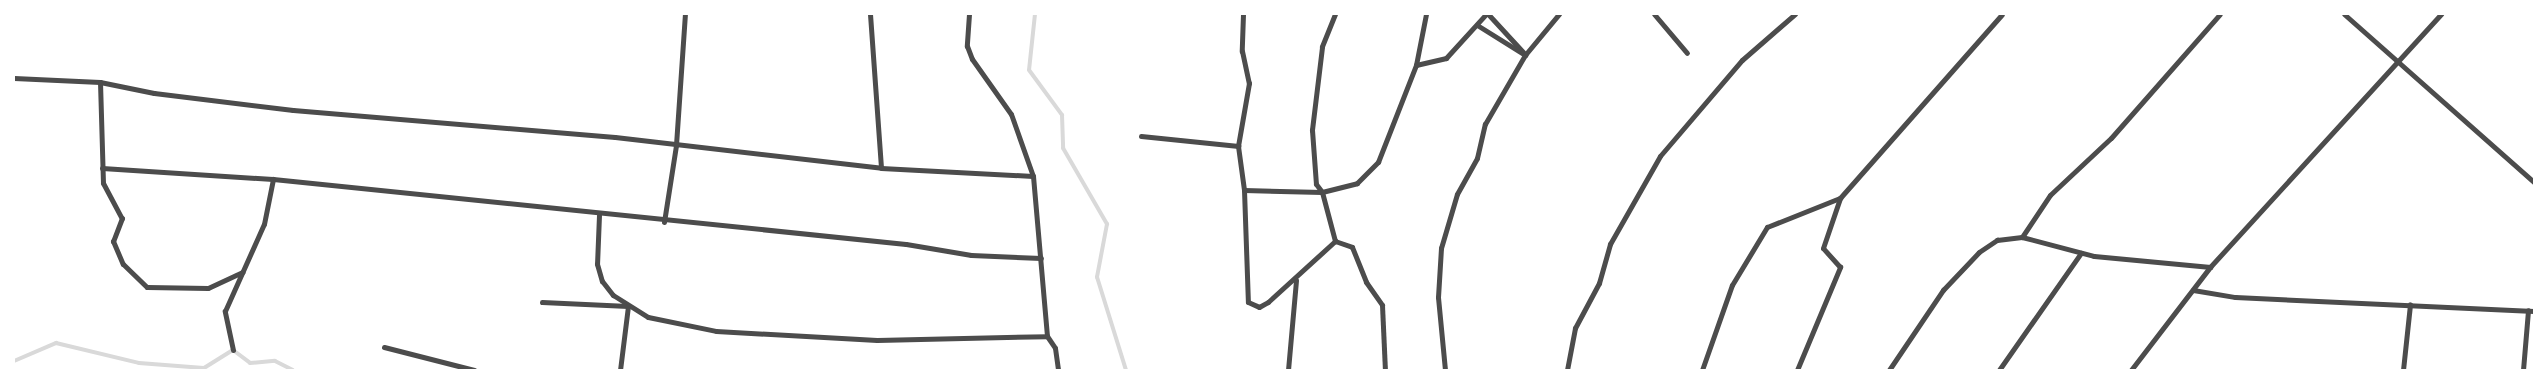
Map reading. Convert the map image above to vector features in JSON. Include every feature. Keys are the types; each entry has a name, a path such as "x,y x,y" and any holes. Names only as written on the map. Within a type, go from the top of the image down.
{"street":[{"path":"664,222 676,145 685,14"},
{"path":"870,14 880,168"},
{"path":"970,14 967,46 972,59 1011,114 1033,176 1047,336 1055,348 1058,370"},
{"path":"1243,14 1242,51 1249,83 1238,146 1244,190 1248,302 1259,306 1296,280 1335,241"},
{"path":"1335,14 1322,47 1312,130 1316,184 1322,192 1335,241"},
{"path":"1244,190 1322,192 1356,184 1378,162 1416,65 1426,14"},
{"path":"1416,65 1446,58 1487,14 1525,55"},
{"path":"1445,370 1438,297 1441,248 1460,187 1477,158 1484,124 1525,55 1559,14"},
{"path":"1654,14 1687,52"},
{"path":"1567,370 1575,328 1599,283 1610,244 1660,156 1742,60 1795,14"},
{"path":"1797,370 1840,267 1823,248 1840,198 2002,14"},
{"path":"2022,237 2050,195 2111,138 2220,14"},
{"path":"2344,14 2534,182"},
{"path":"2131,370 2210,267 2440,14"},
{"path":"1477,25 1525,55"},
{"path":"14,78 100,82 154,93 293,110 676,145 880,168 1033,176"},
{"path":"100,82 104,189 123,220 113,241 124,264 147,287 208,288 242,272"},
{"path":"1141,136 1238,146"},
{"path":"102,168 273,179 664,222 906,244 971,256 1041,258"},
{"path":"233,350 225,311 264,224 273,179"},
{"path":"1702,370 1732,285 1767,227 1840,198"},
{"path":"599,215 599,273 606,288 628,306 648,317 716,330 877,340 1047,336"},
{"path":"1889,370 1910,333 1963,267 1997,240 2022,237 2081,254 2210,267"},
{"path":"1335,241 1352,247 1366,282 1382,305 1385,370"},
{"path":"1999,370 2081,254"},
{"path":"1288,370 1296,280"},
{"path":"2192,290 2235,297 2534,311"},
{"path":"542,302 628,306"},
{"path":"2403,370 2410,304"},
{"path":"620,370 628,306"},
{"path":"2523,370 2528,310"},
{"path":"384,347 474,370"}],"waterway":[{"path":"1035,14 1029,70 1062,115 1063,148 1107,224 1097,277 1126,370"},
{"path":"14,361 56,343 139,363 204,368 233,350 250,363 275,361 293,370"}]}
